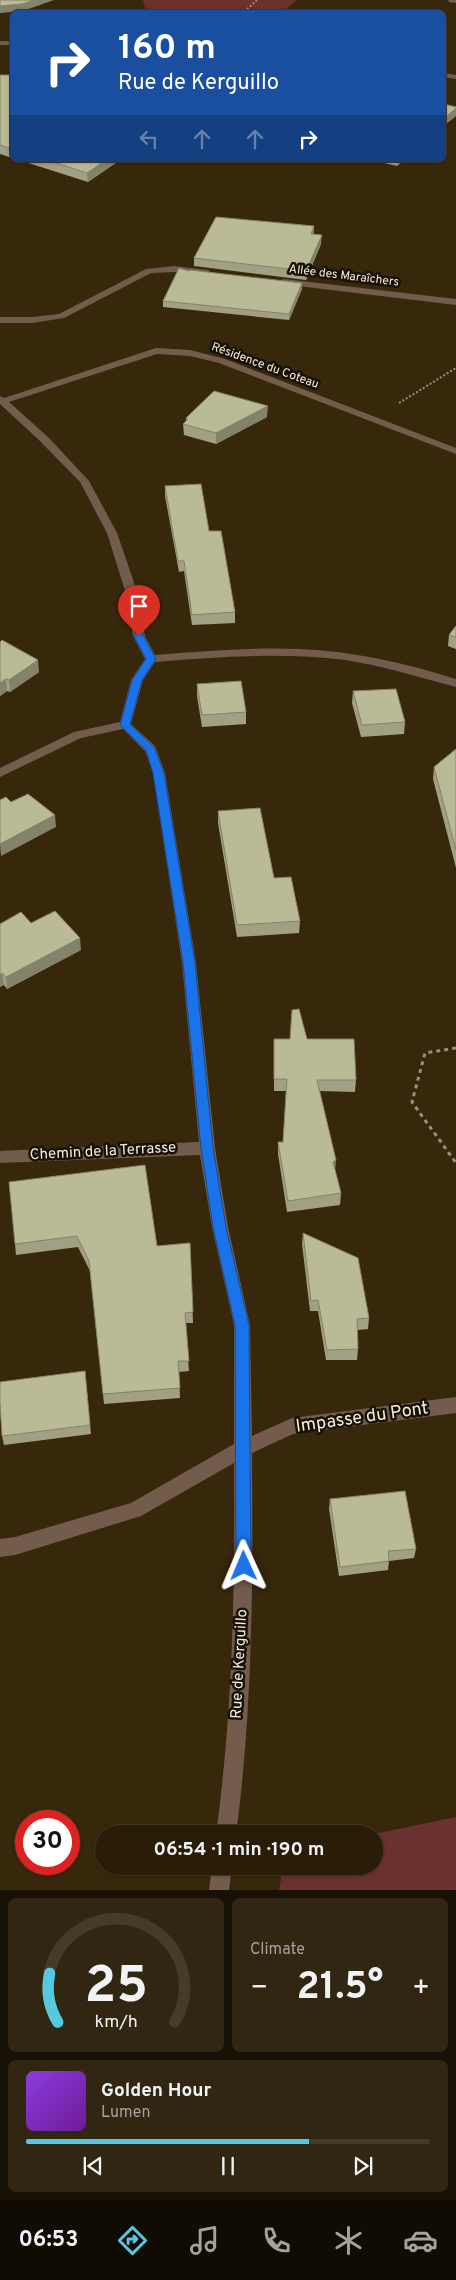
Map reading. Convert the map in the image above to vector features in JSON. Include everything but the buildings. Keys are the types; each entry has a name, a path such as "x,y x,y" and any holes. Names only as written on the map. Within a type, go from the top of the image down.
{"street":[{"path":"0,320 32,320 61,316 80,308 148,271 174,269 223,275"},
{"name":"Allée des Maraîchers","path":"271,280 456,302"},
{"name":"Résidence du Coteau","path":"2,400 156,351 190,353 222,361 456,451"},
{"path":"2,400 44,439 84,482 112,533 132,594 139,636 151,659"},
{"path":"151,659 286,652 347,657 410,668 456,682"},
{"path":"0,773 78,735 125,725 137,680 151,659"},
{"name":"Rue de Kerguillo","path":"125,725 151,749 159,773 189,963 207,1148 220,1227 242,1325 244,1586 234,1775 227,1825"},
{"name":"Chemin de la Terrasse","path":"0,1157 207,1148"},
{"name":"Impasse du Pont","path":"0,1548 135,1510 242,1449 292,1426 456,1405"},
{"path":"219,1890 221,1875"}],"path":[{"path":"246,10 257,0"},
{"path":"374,420 456,368"},
{"path":"456,1048 425,1053 412,1102 456,1163"}],"shaded area":[{"path":"143,0 297,0 285,10 146,10"},
{"path":"456,1817 456,1890 279,1890 282,1875 383,1875 383,1832"}],"route":[{"path":"139,636 151,659 137,680 125,725 151,749 159,773 189,963 207,1148 220,1227 242,1325 244,1566"}]}
